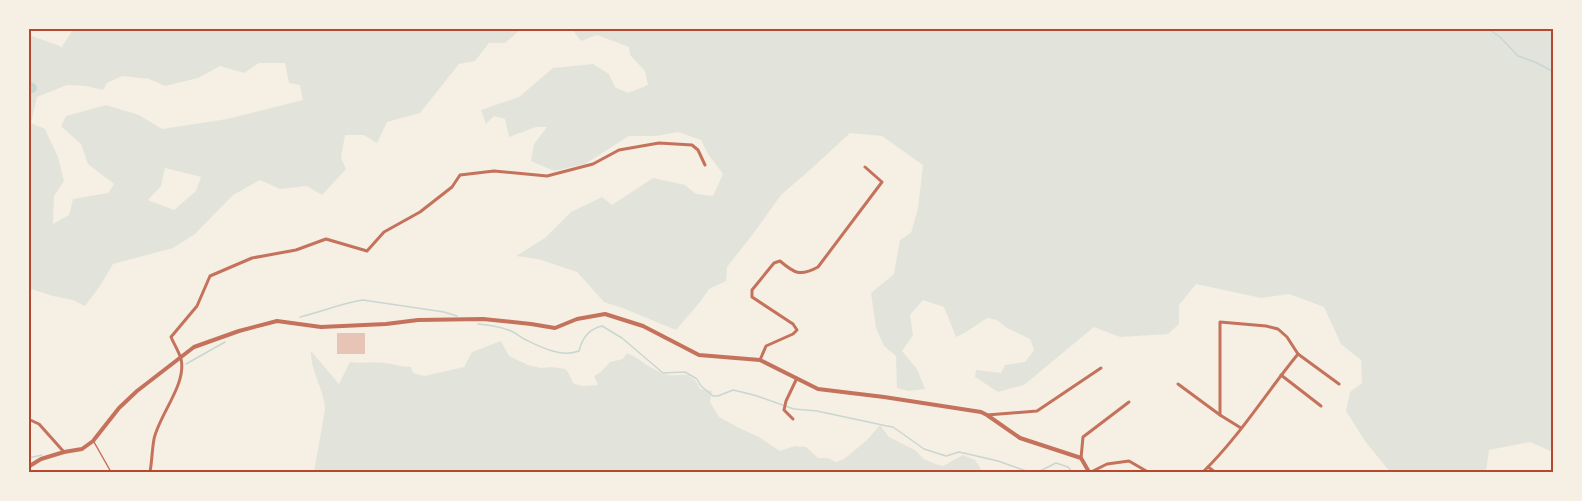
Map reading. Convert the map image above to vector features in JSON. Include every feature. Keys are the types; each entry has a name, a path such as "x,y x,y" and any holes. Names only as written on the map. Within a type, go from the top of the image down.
{"street":[{"path":"150,472 154,440 167,406 173,397 182,367 181,357 171,337 197,306 210,276 252,258 296,250 326,239 367,251 384,232 420,212 452,187 460,175 494,171 547,176 593,164 619,150 659,143 692,145 698,150 705,165"},
{"path":"760,360 766,346 797,330 794,324 752,297 752,290 774,263 780,261 796,273 818,267 882,182 865,167"},
{"path":"28,466 41,459 82,449 93,441 119,408 137,391 194,347 235,332 277,321 321,327 418,320 483,319 555,328 577,319 605,314 643,326 699,355 760,360 819,389 981,412 1020,438 1081,458"},
{"path":"1220,415 1220,322 1278,329 1287,337 1298,354 1338,384"},
{"path":"1203,472 1241,428 1298,354"},
{"path":"987,415 1037,411 1101,368"},
{"path":"1281,375 1321,406"},
{"path":"793,419 784,410 785,402 796,378"},
{"path":"1178,384 1241,428"},
{"path":"1129,402 1083,437 1081,458 1090,472 1107,464 1129,461 1148,472"},
{"path":"28,419 39,424 64,452"},
{"path":"1208,467 1215,472"}],"lane":[{"path":"93,441 111,472"}],"shaded area":[{"path":"74,28 521,28 505,43 489,43 475,61 459,64 420,113 387,122 377,143 364,135 345,135 341,158 346,169 322,195 307,186 280,189 260,180 233,195 195,234 173,248 113,264 85,306 73,300 28,288 29,29 29,35 61,48","holes":["259,63 285,63 289,83 300,85 303,100 227,119 162,129 139,115 106,105 66,116 61,126 81,144 88,164 114,184 108,193 73,199 69,215 53,224 54,196 64,181 58,157 45,129 31,123 37,97 67,85 103,90 107,83 122,76 149,79 165,86 198,78 220,66 244,73","165,168 201,177 196,191 174,210 148,200 161,186"]},
{"path":"572,29 1553,29 1553,452 1530,442 1489,450 1486,472 1390,472 1365,441 1346,411 1350,392 1362,383 1361,360 1341,344 1324,307 1289,294 1261,298 1196,284 1179,305 1179,324 1168,334 1120,337 1094,327 1024,385 998,392 975,377 976,370 1001,373 1005,365 1025,362 1034,350 1030,339 1007,328 997,320 987,318 956,337 944,307 923,300 910,315 913,335 902,351 917,369 925,389 908,391 897,388 896,356 884,346 876,328 871,293 894,274 900,240 911,233 918,208 923,165 882,136 850,133 781,195 727,267 726,281 709,289 676,330 604,302 577,272 538,259 516,256 545,238 571,212 602,197 612,205 653,178 685,185 696,194 713,196 723,174 701,140 678,132 656,136 629,136 585,164 554,171 531,161 534,144 547,127 536,127 509,137 505,119 494,116 486,124 481,110 519,97 553,68 593,64 609,74 615,87 628,93 648,85 645,71 630,55 629,47 597,35 581,41"},
{"path":"501,341 509,356 528,365 565,369 573,383 582,386 598,385 594,376 610,362 623,359 627,353 663,373 688,375 696,381 700,389 712,391 710,402 719,417 757,436 780,451 795,446 806,447 818,458 828,458 836,462 844,459 867,440 880,425 889,437 915,450 924,459 943,466 963,455 975,460 983,472 314,472 325,409 311,351 339,384 350,362 381,362 411,367 413,373 424,376 464,367 472,352"}],"building":[{"path":"337,333 365,333 365,354 337,354"}],"waterway":[{"path":"1487,28 1500,37 1518,56 1554,72"},
{"path":"28,86 32,88"},
{"path":"300,317 363,300 457,316"},
{"path":"478,324 495,326 515,333 544,348 565,353 579,351 587,335 593,329 602,326 622,338 663,373 685,372 697,379 701,386 713,396 733,390 794,409 817,411 893,427 924,449 946,456 959,452 998,461 1029,472 1040,471 1056,463 1068,467 1072,472"},
{"path":"186,364 225,342"},
{"path":"28,458 42,455"}]}
